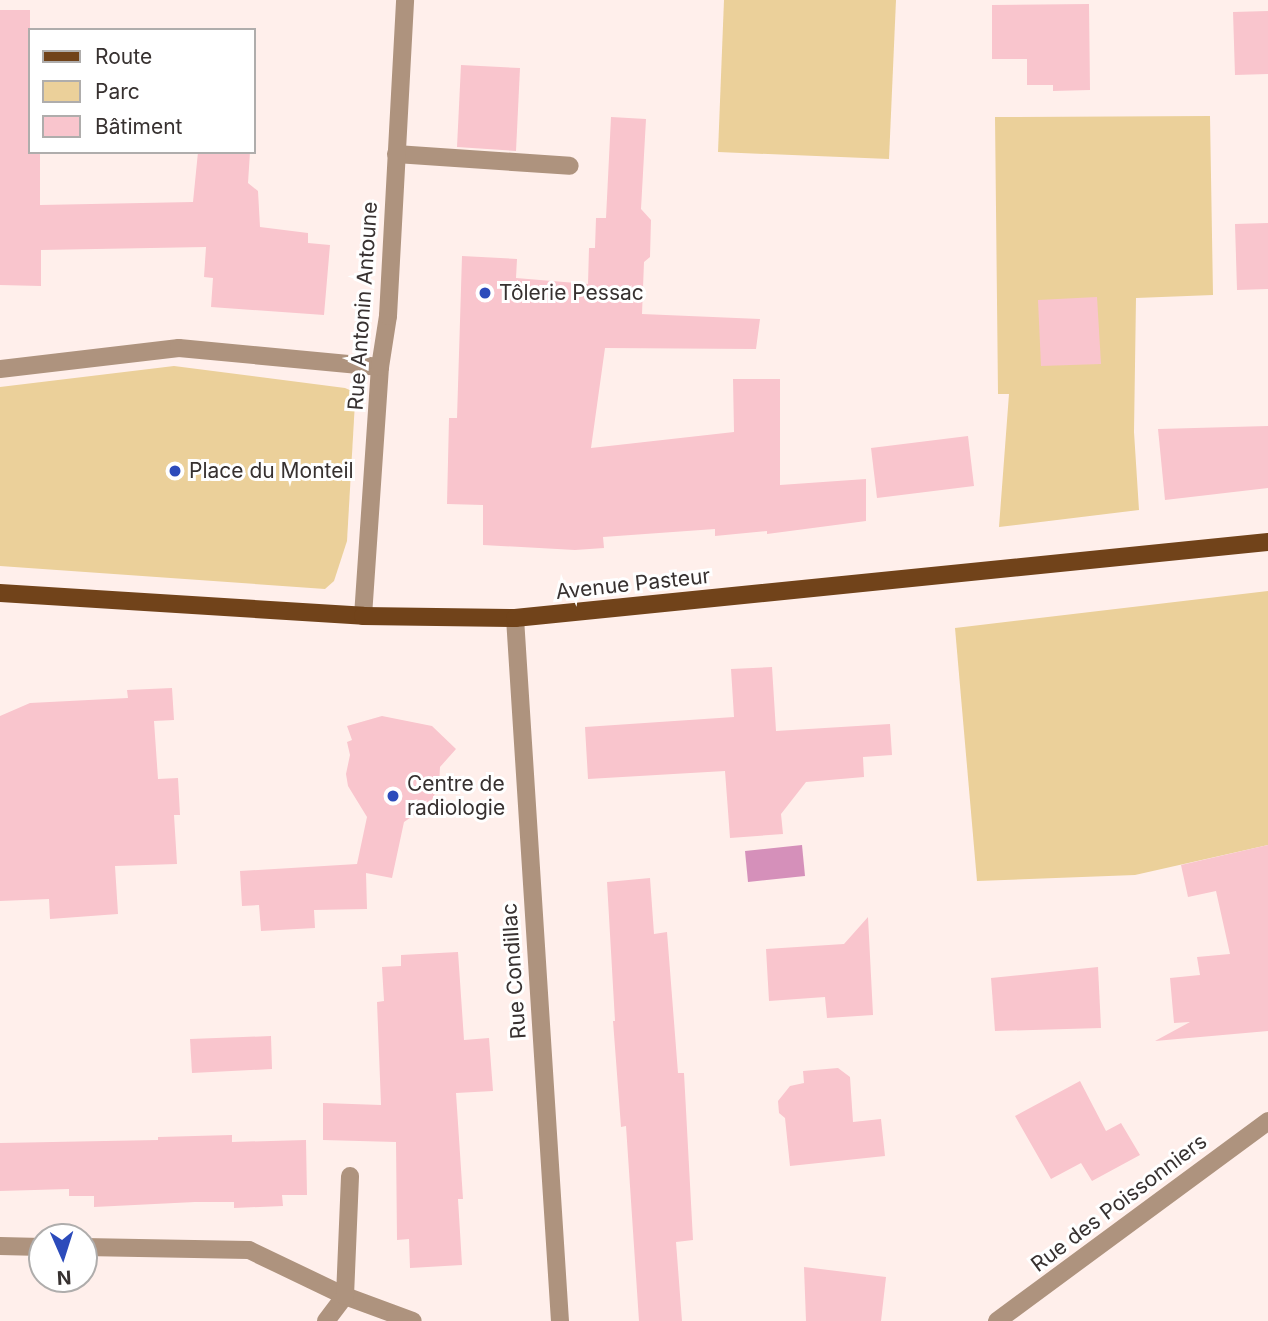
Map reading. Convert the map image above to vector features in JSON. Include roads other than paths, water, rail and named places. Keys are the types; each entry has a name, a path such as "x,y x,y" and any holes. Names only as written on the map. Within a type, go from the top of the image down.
{"main road":[{"name":"Avenue Pasteur","path":"0,593 363,615 515,618 1268,542"}],"street":[{"name":"Rue Antonin Antoune","path":"363,615 380,367 388,316 405,0"},
{"path":"396,154 570,166"},
{"path":"0,369 179,348 380,367"},
{"name":"Rue Condillac","path":"515,618 560,1321"},
{"name":"Rue des Poissonniers","path":"998,1321 1268,1121"},
{"path":"326,1321 345,1296 350,1176"},
{"path":"0,1246 28,1247"},
{"path":"98,1247 249,1250 345,1296 413,1321"}],"place":[{"name":"Tôlerie Pessac","path":"485,293"},
{"name":"Place du Monteil","path":"175,471"},
{"name":"Centre de radiologie","path":"393,796"}]}
